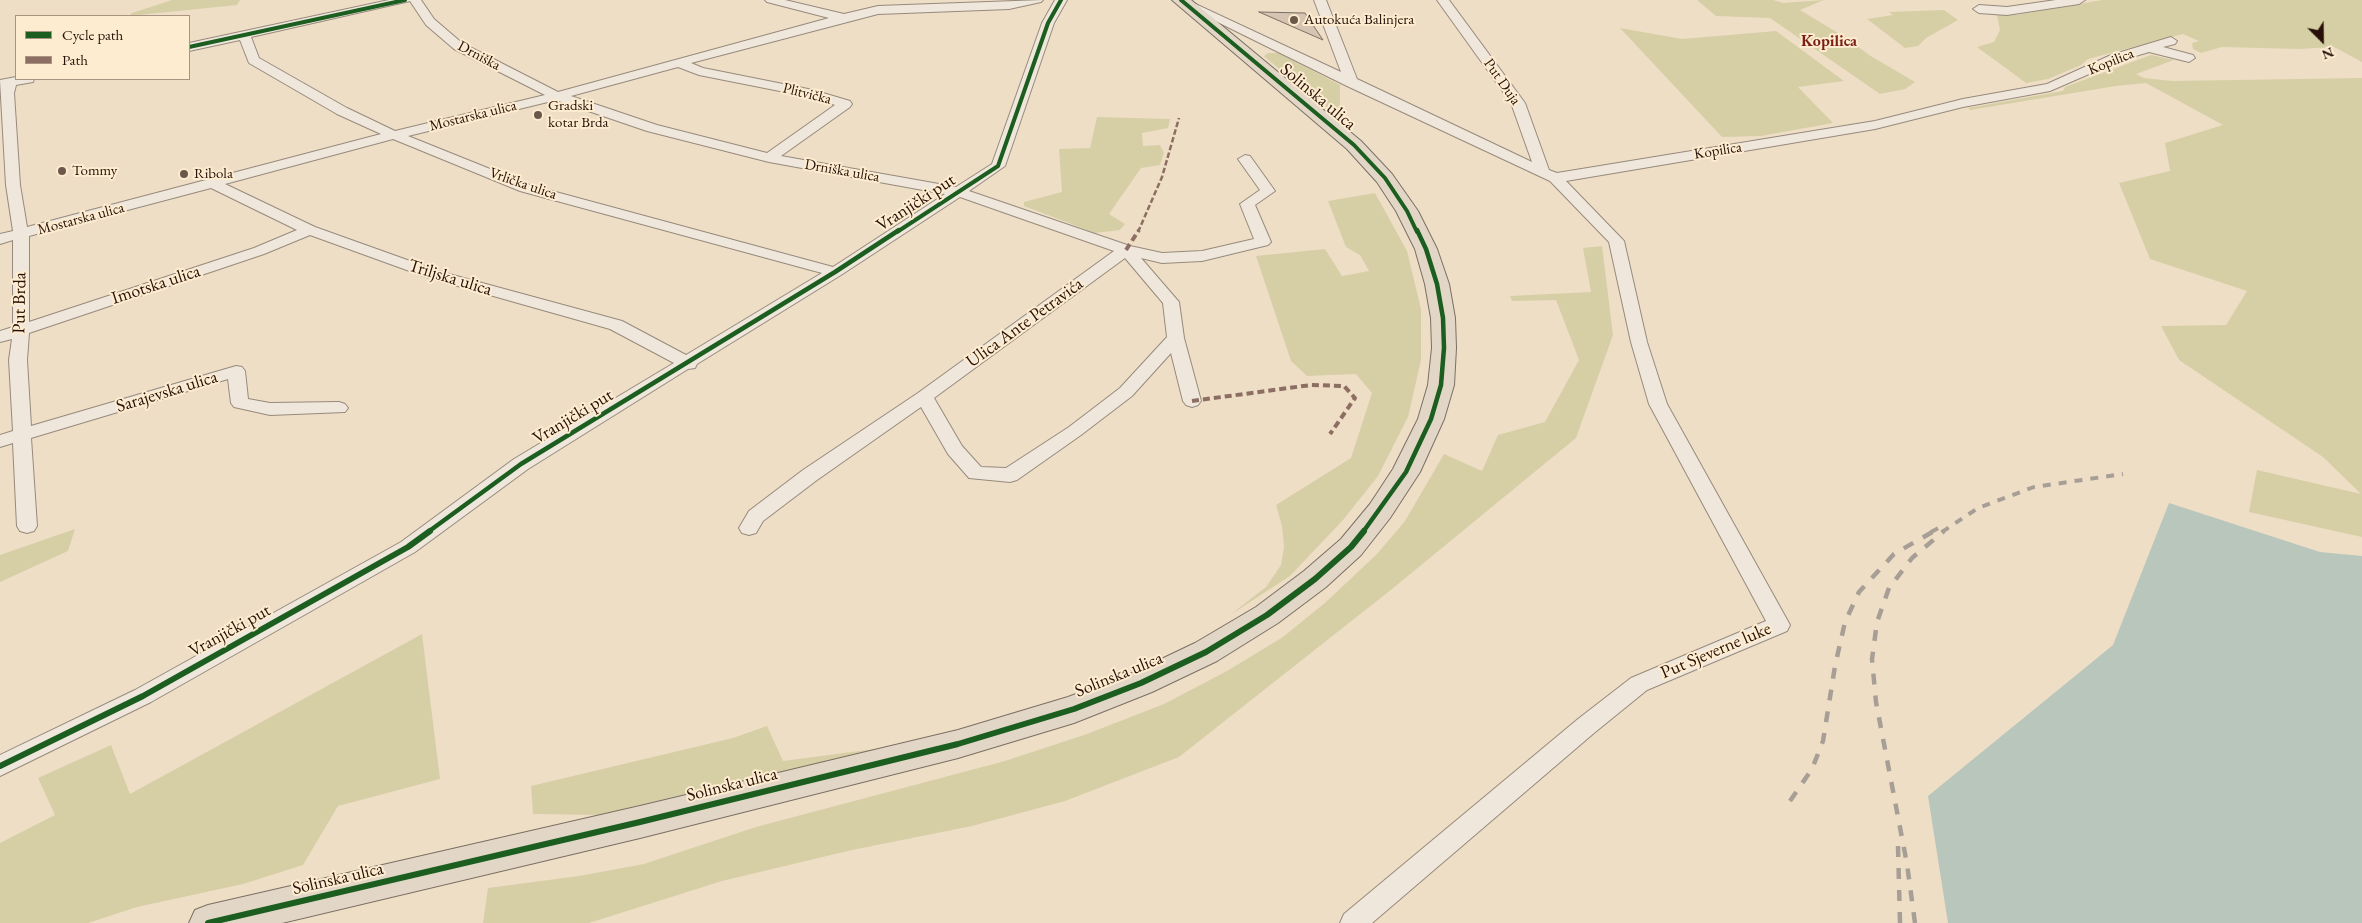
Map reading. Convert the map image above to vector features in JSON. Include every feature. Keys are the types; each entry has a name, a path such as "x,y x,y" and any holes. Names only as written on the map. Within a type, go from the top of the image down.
{"main road":[{"name":"Solinska ulica","path":"208,923 640,822 939,749 1074,709 1140,683 1206,652 1267,615 1315,579 1351,547 1380,511 1406,472 1431,419 1441,385 1444,348 1443,318 1437,284 1426,249 1407,211 1385,178 1354,145 1182,1"}],"street":[{"path":"190,47 405,0"},
{"name":"Drniška","path":"414,0 430,22 458,46 556,96"},
{"path":"771,0 843,18"},
{"name":"Mostarska ulica","path":"0,239 394,135 556,96 843,18 878,10 1009,4 1038,0"},
{"name":"Vranjički put","path":"0,766 143,696 408,546 520,464 689,364 998,166 1048,23 1061,0"},
{"path":"1320,0 1352,83"},
{"name":"Put Duja","path":"1443,0 1518,103 1549,176"},
{"path":"1979,9 2006,11 2079,0"},
{"path":"1182,1 1549,176"},
{"name":"Vrlička ulica","path":"244,35 254,60 342,111 394,135 525,188 835,272"},
{"name":"Kopilica","path":"1549,176 1875,125 1963,103 2050,88 2115,58 2171,41"},
{"path":"1249,58 1253,51 1261,48 1280,49"},
{"path":"2149,48 2189,58"},
{"name":"Plitvička","path":"680,63 699,72 813,94 845,104 769,158"},
{"path":"5,83 22,80"},
{"name":"Put Brda","path":"5,83 13,185 21,234 21,330 18,360 27,526"},
{"name":"Drniška ulica","path":"556,96 652,128 769,158 958,192 1126,250"},
{"path":"1126,250 1162,258 1202,256 1263,242 1246,204 1268,191 1245,158"},
{"name":"Put Sjeverne luke","path":"1353,923 1586,726 1639,684 1779,625 1658,404 1639,342 1616,241 1549,176"},
{"name":"Triljska ulica","path":"214,184 310,230 432,274 616,326 689,364"},
{"name":"Imotska ulica","path":"0,337 259,251 310,230"},
{"path":"1126,250 1171,302 1176,338 1192,401"},
{"name":"Ulica Ante Petravića","path":"749,528 756,516 810,475 924,397 1126,250"},
{"path":"924,397 955,450 976,473 1010,475 1075,431 1126,392 1176,338"},
{"name":"Sarajevska ulica","path":"0,441 236,371 240,404 270,408 339,408"}],"shaded area":[{"path":"172,0 240,0 237,5 130,15"},
{"path":"1697,0 1773,0 1783,3 1824,0 1800,10 1848,39 1869,55 1915,82 1905,89 1880,94 1770,18 1716,16"},
{"path":"2102,0 2362,0 2362,62 2334,47 2299,49 2222,47 2201,53 2193,49 2192,43 2199,41 2183,34 2088,59 2081,65 2048,79 2026,83 1977,47 1994,42 2000,30 1997,15 2016,15"},
{"path":"1944,10 1958,20 1926,38 1918,46 1905,48 1867,19 1893,15 1889,12"},
{"path":"1620,28 1682,39 1776,31 1844,81 1798,87 1833,123 1761,136 1722,137"},
{"path":"1268,53 1279,53 1340,85 1340,118 1266,58 1264,56"},
{"path":"2151,55 2174,60 2136,74 2144,78 2172,81 2362,78 2362,537 2249,512 2257,470 2361,494 2323,457 2179,360 2161,326 2226,325 2247,291 2150,259 2119,183 2170,171 2165,143 2223,125 2146,83 2116,86 1970,110 1968,108 2063,91 2065,87"},
{"path":"1097,117 1170,119 1168,128 1142,133 1143,146 1160,145 1164,153 1160,165 1141,168 1109,214 1125,224 1120,230 1095,233 1024,206 1024,202 1062,192 1059,149 1090,148"},
{"path":"1375,193 1407,251 1421,309 1421,360 1408,417 1378,476 1343,520 1290,576 1230,615 1266,587 1281,565 1284,547 1282,526 1276,505 1351,458 1372,393 1356,374 1307,376 1291,361 1256,256 1325,249 1342,276 1369,271 1360,255 1346,247 1328,201"},
{"path":"1602,246 1613,335 1576,438 1392,589 1179,757 1065,801 972,826 852,850 722,881 589,923 483,923 488,888 579,876 644,864 756,827 1005,761 1087,734 1164,704 1227,671 1283,637 1326,602 1377,554 1405,521 1444,454 1482,471 1498,435 1545,422 1579,360 1556,300 1512,301 1510,296 1591,292 1583,248"},
{"path":"2169,503 2320,552 2362,556 2362,923 1948,923 1928,796 2113,645"},
{"path":"75,529 68,551 0,582 0,555"},
{"path":"422,634 440,779 338,806 303,865 243,884 137,907 88,923 0,923 0,843 55,815 38,778 111,745 130,794"},
{"path":"767,726 783,761 882,748 598,815 533,814 531,786 733,738"}],"building":[{"name":"Autokuća Balinjera","path":"1259,12 1305,13 1323,40"}],"railway":[{"path":"1942,532 1978,508 2034,487 2123,474"},
{"path":"1931,532 1942,526"},
{"path":"1790,801 1812,769 1823,741 1835,666 1845,622 1859,592 1894,554 1934,531"},
{"path":"1915,923 1907,864 1876,702 1872,659 1877,622 1889,588 1912,558 1944,531"},
{"path":"1898,846 1900,923"}],"marked path":[{"path":"1126,250 1140,229 1162,177 1179,118"},
{"path":"1192,401 1311,385 1344,386 1355,398 1330,434"}],"cycle path":[{"path":"190,47 405,0"},
{"path":"0,766 143,696 408,547 521,464 835,272 998,166 1048,23 1061,0"},
{"path":"208,923 640,822 958,744 1074,709 1141,683 1206,652 1267,615 1315,579 1351,547 1380,511 1406,472 1431,419 1441,385 1444,348 1443,318 1437,284 1426,249 1407,211 1385,178 1354,145 1181,0"}],"place":[{"name":"Autokuća Balinjera","path":"1294,20"},
{"name":"Gradski kotar Brda","path":"538,115"},
{"name":"Tommy","path":"62,171"},
{"name":"Ribola","path":"184,174"}],"district":[{"name":"Kopilica","path":"1829,42"}]}
